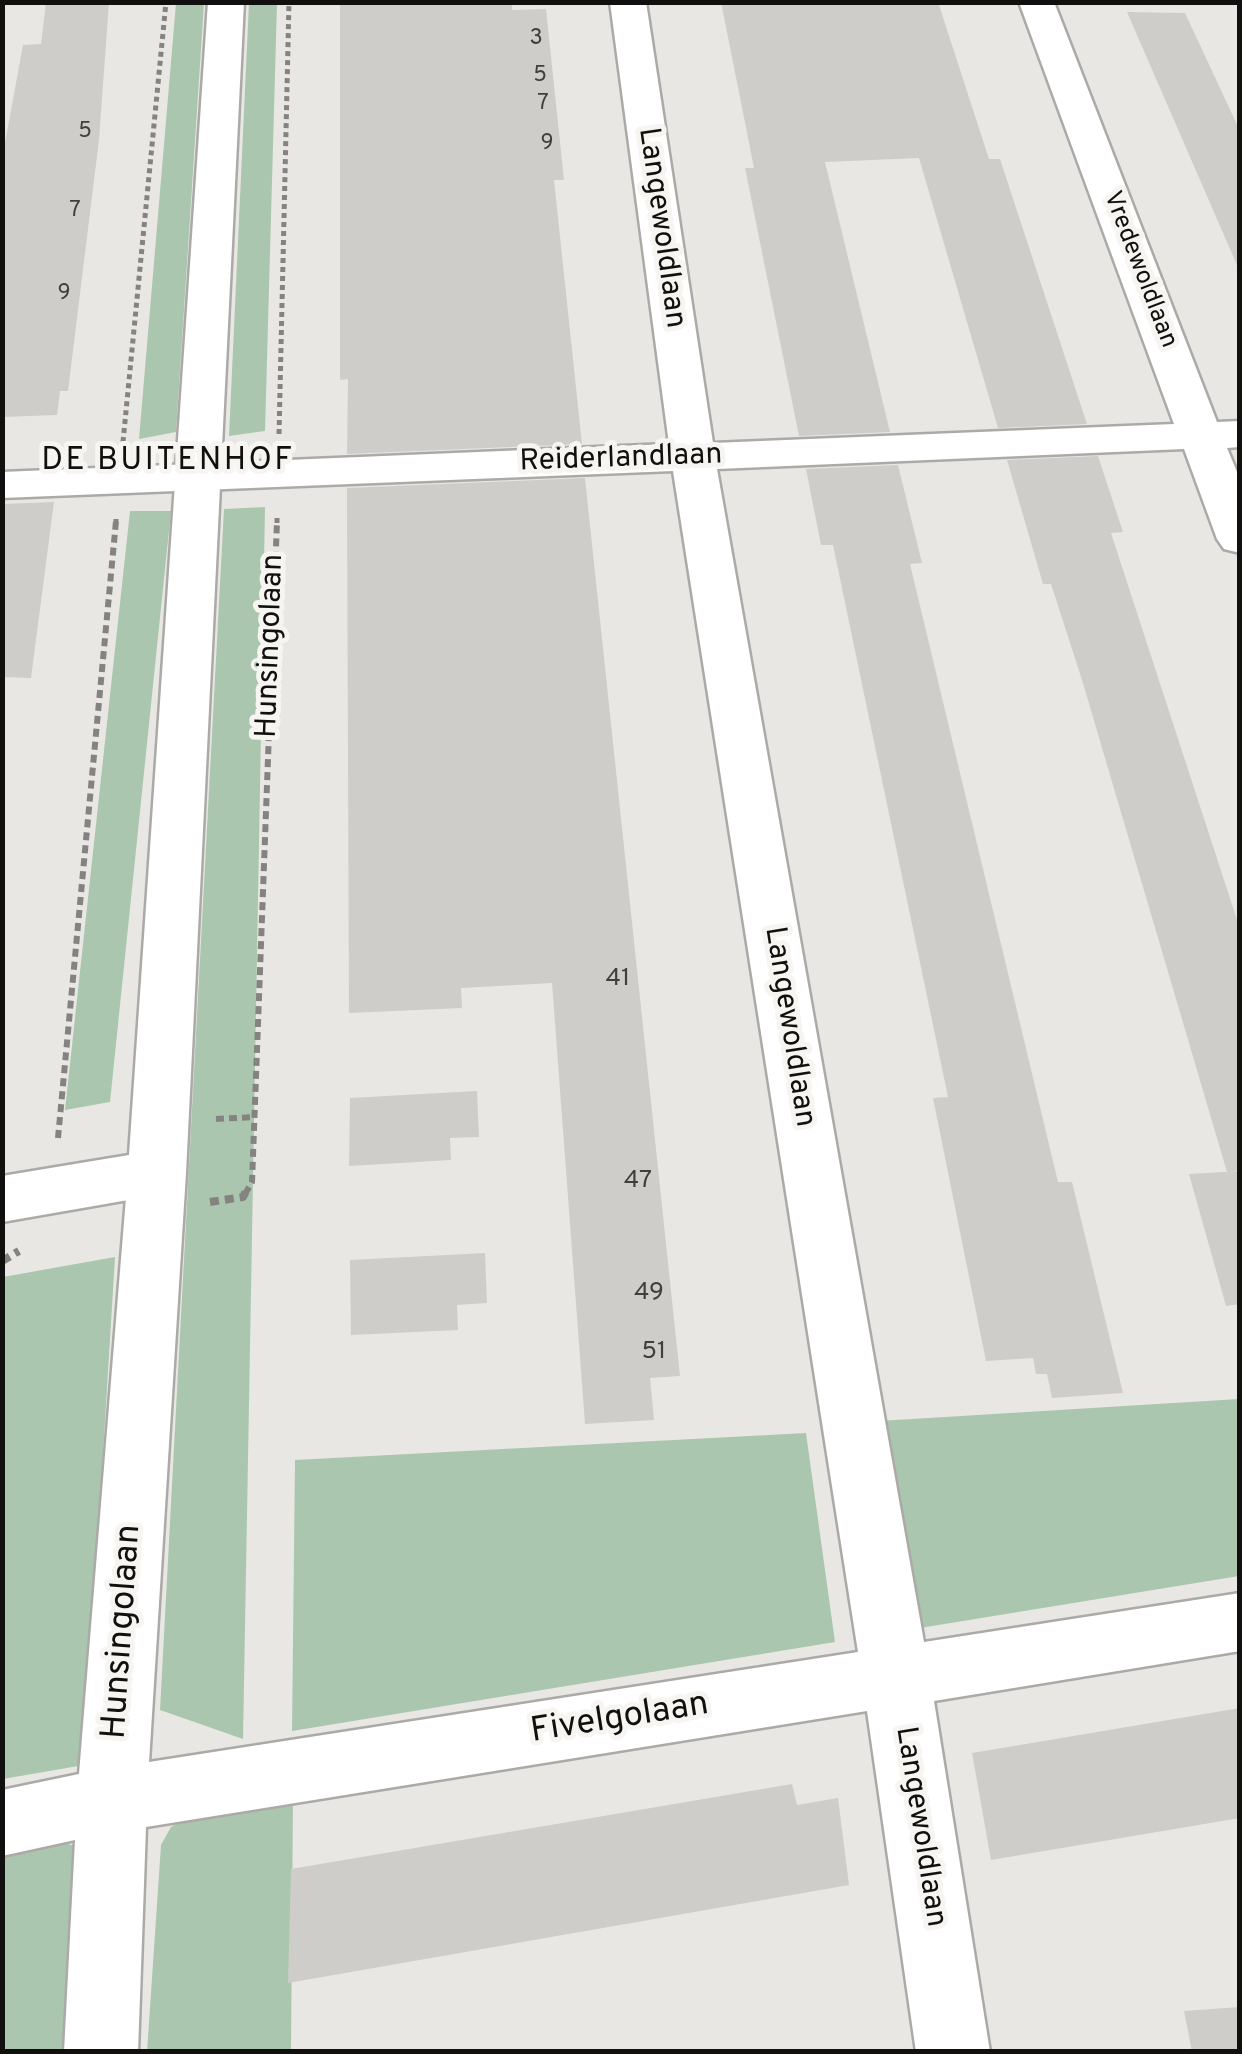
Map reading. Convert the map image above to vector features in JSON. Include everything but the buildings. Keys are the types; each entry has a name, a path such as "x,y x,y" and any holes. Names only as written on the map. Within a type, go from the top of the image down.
{"street":[{"name":"Hunsingolaan","path":"102,2052 112,1800 156,1193 226,2"},
{"name":"Langewoldlaan","path":"628,2 693,457 896,1677 953,2052"},
{"name":"Vredewoldlaan","path":"1036,2 1221,434 1240,539"},
{"name":"Reiderlandlaan","path":"2,486 1221,434"},
{"path":"2,1199 156,1193"},
{"name":"Fivelgolaan","path":"2,1823 112,1800 1240,1622"}],"path":[{"path":"58,1138 166,2"},
{"name":"Hunsingolaan","path":"156,1193 244,1198 252,1182 278,474 289,2"}],"green space":[{"path":"176,3 204,3 176,432 139,439"},
{"path":"249,3 277,3 265,431 229,436"},
{"path":"265,507 243,1739 160,1710 224,509"},
{"path":"130,511 171,511 110,1102 65,1110"},
{"path":"115,1257 84,1765 3,1779 3,1277"},
{"path":"1239,1399 1239,1576 914,1629 879,1421"},
{"path":"806,1433 835,1642 292,1731 295,1460"},
{"path":"293,1797 291,2051 147,2052 161,1845 171,1827 197,1813"},
{"path":"36,1836 72,1845 85,1861 67,2051 3,2052 3,1841"}],"district":[{"name":"DE BUITENHOF","path":"168,463"}]}
